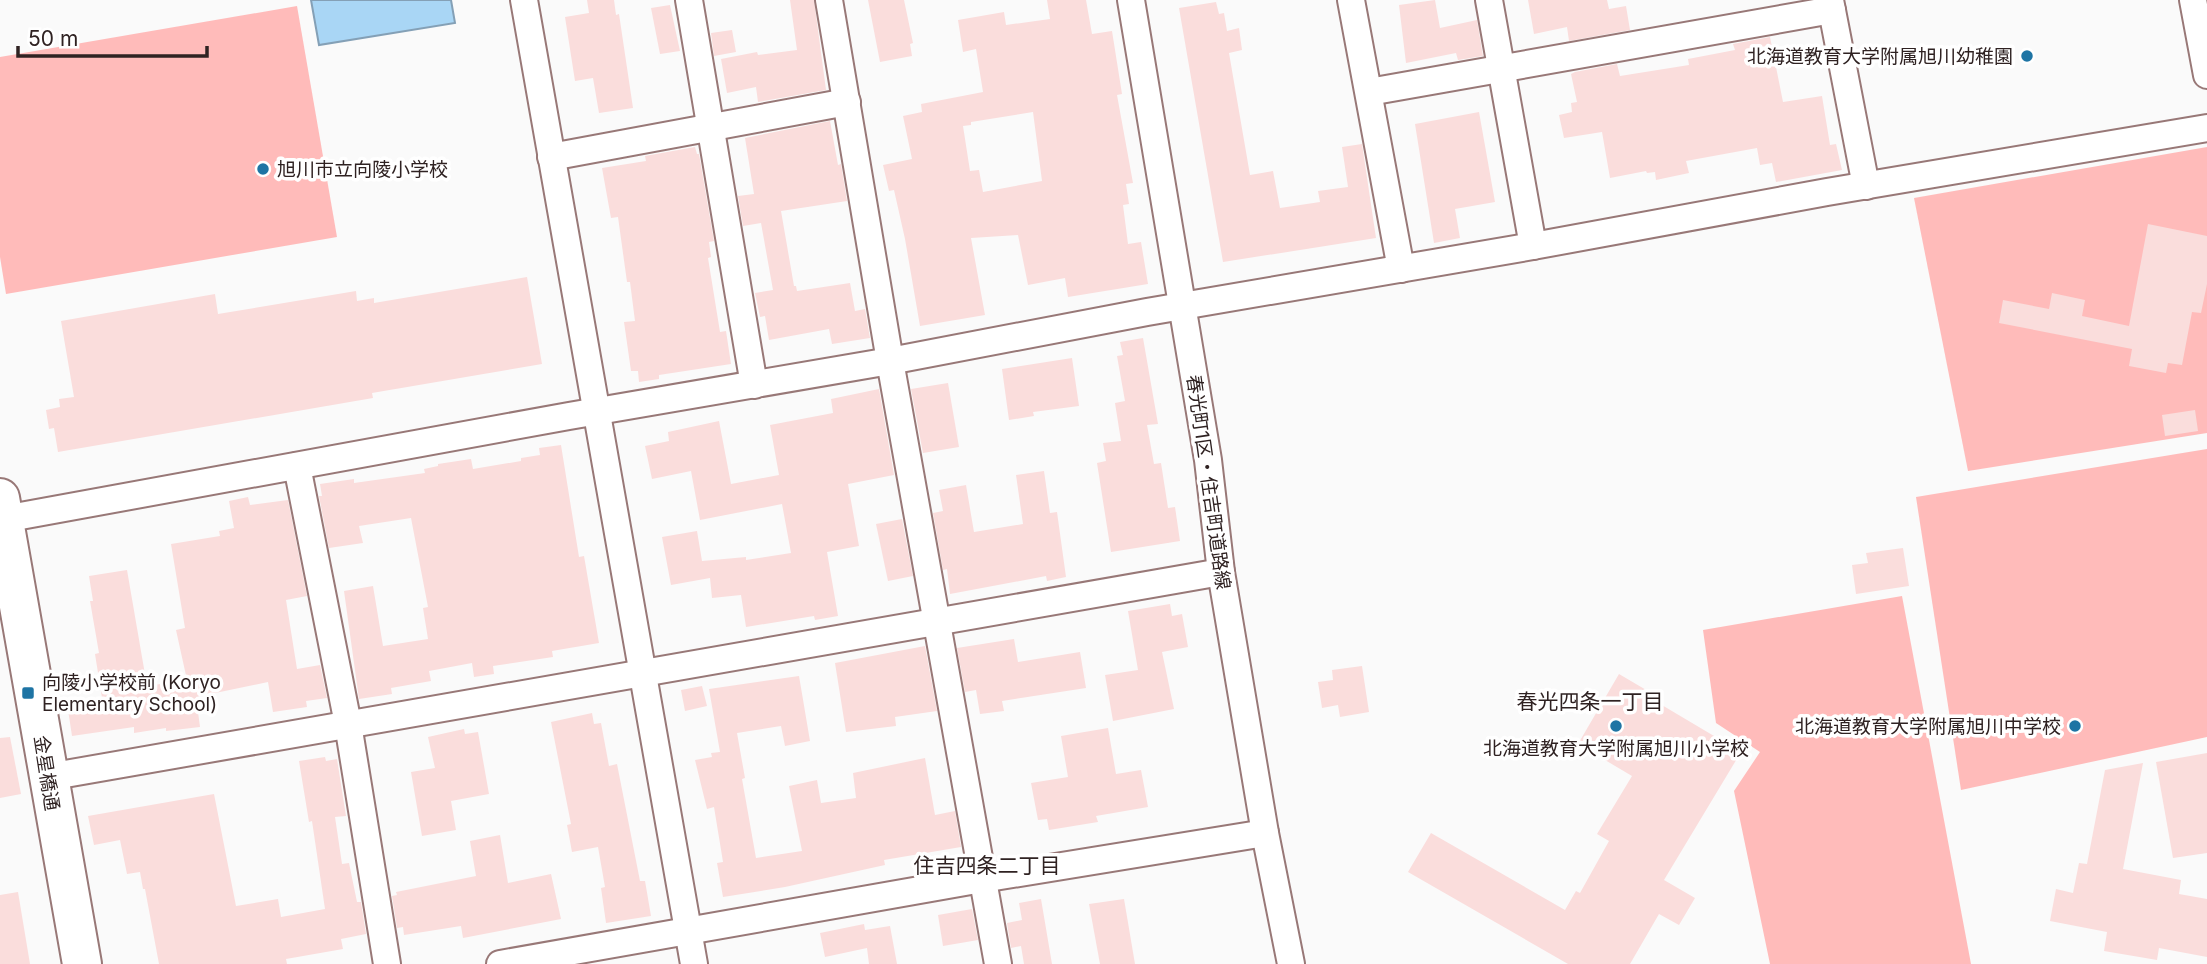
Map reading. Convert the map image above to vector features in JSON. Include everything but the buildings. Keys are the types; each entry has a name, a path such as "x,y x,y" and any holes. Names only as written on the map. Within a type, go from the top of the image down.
{"street":[{"path":"524,0 694,964"},
{"path":"689,0 754,385"},
{"path":"829,0 890,361 998,964"},
{"name":"春光町1区・住吉町道路線","path":"1131,0 1208,460 1221,572 1290,964"},
{"path":"1351,0 1401,269"},
{"path":"1489,0 1533,246"},
{"path":"2193,0 2207,75"},
{"path":"1369,92 1831,5 1866,186"},
{"path":"551,157 847,102"},
{"path":"2,509 297,466 890,361 1182,306 2207,128"},
{"path":"297,466 348,724 387,964"},
{"name":"金星橋通","path":"2,509 13,644 48,777 82,964"},
{"path":"48,777 1221,572"},
{"path":"500,964 982,879 1265,833"}],"shaded area":[{"path":"297,6 337,237 6,294 0,257 0,57"},
{"path":"2207,147 2207,433 1968,471 1914,198"},
{"path":"2207,449 2207,737 1961,790 1916,497"},
{"path":"1902,596 1971,964 1770,964 1734,791 1760,752 1716,723 1703,630"}],"water":[{"path":"311,0 451,0 455,23 319,45"}],"place":[{"name":"北海道教育大学附属旭川幼稚園","path":"2027,56"},
{"name":"旭川市立向陵小学校","path":"263,169"},
{"name":"向陵小学校前 (Koryo Elementary School)","path":"28,693"},
{"name":"北海道教育大学附属旭川小学校","path":"1616,726"},
{"name":"北海道教育大学附属旭川中学校","path":"2075,726"}],"district":[{"name":"春光四条一丁目","path":"1590,702"},
{"name":"住吉四条二丁目","path":"987,866"}]}
